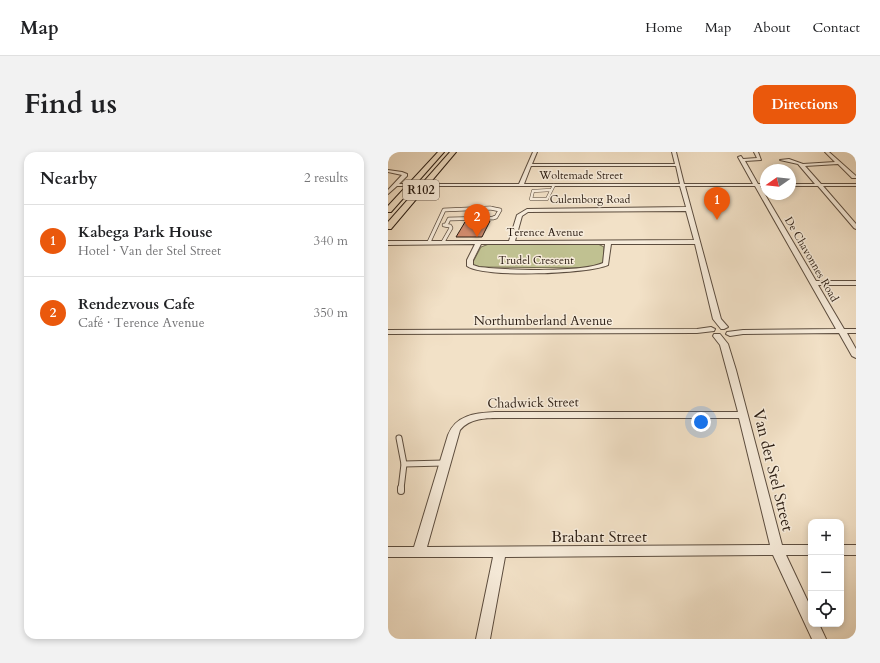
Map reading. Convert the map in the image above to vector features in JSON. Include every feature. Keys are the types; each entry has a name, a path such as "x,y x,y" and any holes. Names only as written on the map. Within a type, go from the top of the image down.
{"main road":[{"name":"R102","path":"388,210 441,152"},
{"name":"R102","path":"388,227 453,152"}],"street":[{"path":"521,185 535,152"},
{"name":"Van der Stel Street","path":"674,152 696,242 743,415 777,550 808,615"},
{"name":"De Chavonnes Road","path":"756,152 760,159 741,158 841,331 853,347 856,356"},
{"path":"827,152 854,177"},
{"path":"782,160 795,161 802,165 856,227"},
{"path":"802,165 840,163"},
{"path":"530,165 677,165"},
{"path":"388,171 402,173 405,175 388,193"},
{"name":"Woltemade Street","path":"396,185 760,185"},
{"path":"796,185 856,185"},
{"name":"Culemborg Road","path":"512,242 520,215 527,211 689,209"},
{"name":"Terence Avenue","path":"390,242 696,242"},
{"name":"Trudel Crescent","path":"479,242 470,260 470,266 487,270 582,270 600,268 606,264 608,242"},
{"path":"813,283 856,283"},
{"name":"Northumberland Avenue","path":"388,332 856,331"},
{"name":"Chadwick Street","path":"419,552 444,463 456,427 465,421 484,416 743,415"},
{"name":"Brabant Street","path":"388,552 808,550"},
{"path":"844,550 856,550"},
{"path":"483,639 500,552"},
{"name":"Van der Stel Street","path":"814,627 819,639"}],"lane":[{"path":"551,190 533,191 531,199 547,199 554,185"},
{"path":"429,242 438,225 441,214 446,210 490,208 500,210 496,217 449,220 446,225"},
{"path":"438,225 446,225 451,228 443,242"},
{"path":"399,438 404,464 401,491"},
{"path":"404,464 444,463"}],"green space":[{"path":"489,244 598,244 604,247 603,264 591,268 476,267 472,264 481,247"}],"building":[{"path":"490,221 482,237 456,237 465,222"}],"place":[{"name":"Kabega Park House","path":"717,220"},
{"name":"Rendezvous Cafe","path":"477,237"}]}
